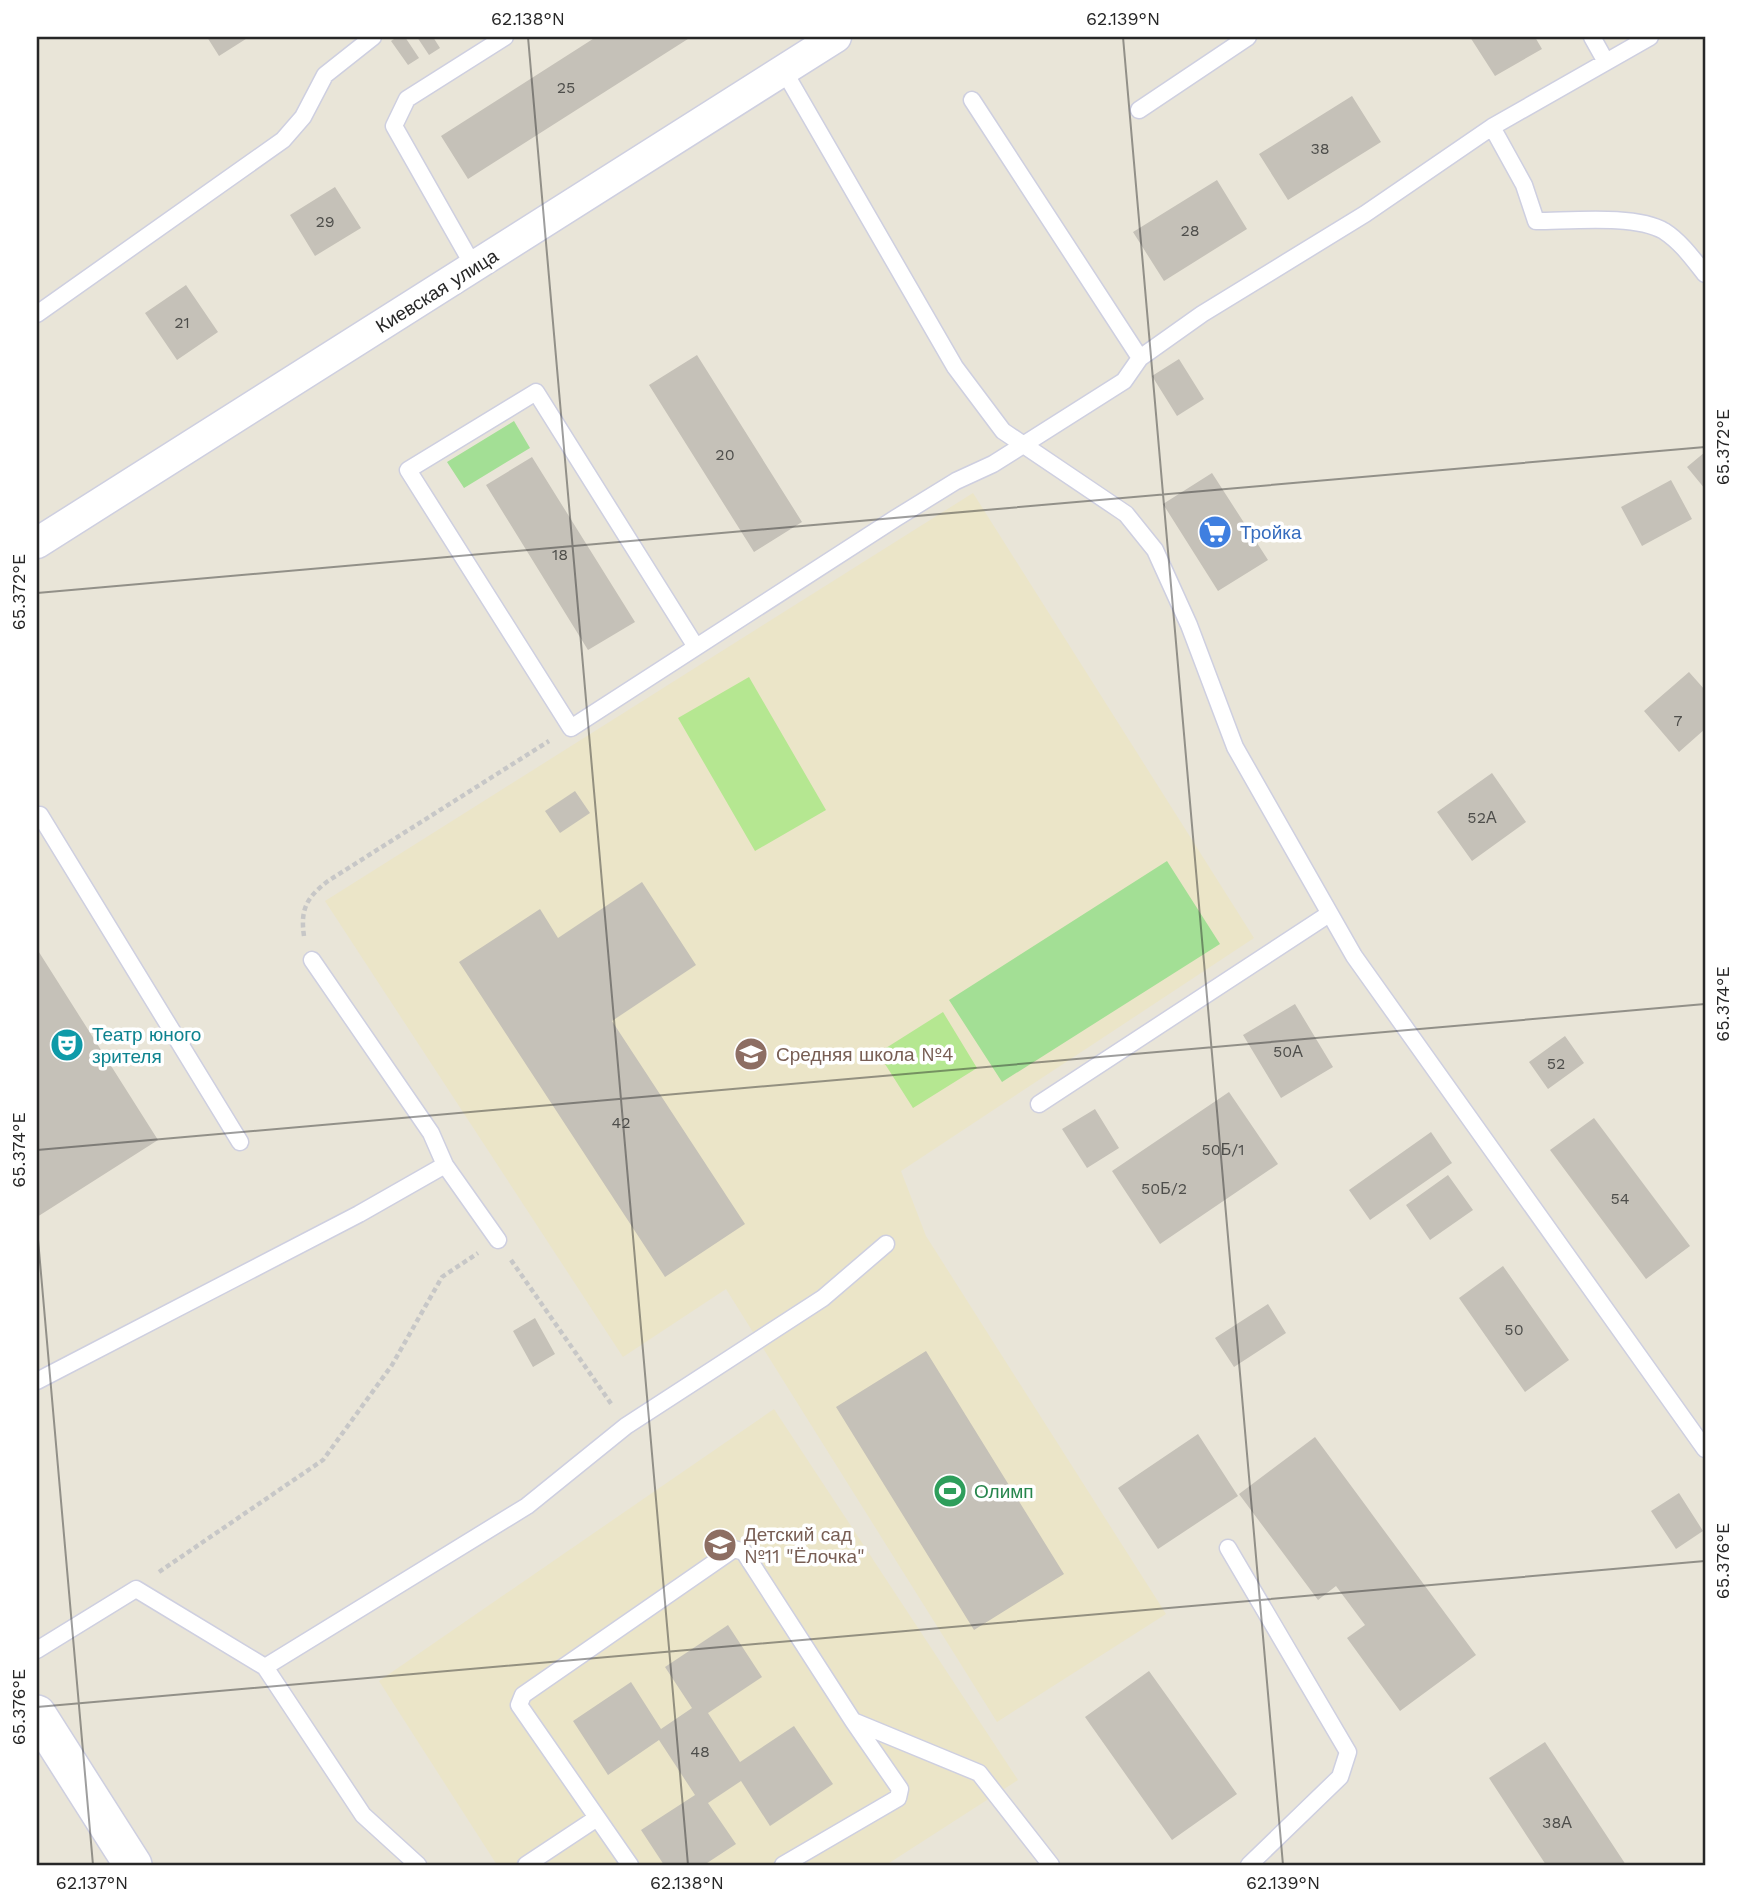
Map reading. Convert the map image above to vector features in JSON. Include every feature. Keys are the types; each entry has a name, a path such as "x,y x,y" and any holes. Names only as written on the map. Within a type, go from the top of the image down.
{"street":[{"name":"Киевская улица","path":"37,543 836,37"},
{"path":"37,1714 122,1861"}],"lane":[{"path":"37,314 283,140 303,117 324,75 373,37"},
{"path":"474,267 394,126 407,99 505,37"},
{"path":"1139,110 1248,37"},
{"path":"1592,37 1606,62"},
{"path":"696,647 536,392 408,470 571,727 696,647 896,518 1022,447 1124,381 1140,358 1202,314 1365,214 1492,127 1650,37"},
{"path":"783,71 955,368 988,414 1022,447 1126,513 1155,550 1189,625 1235,747 1362,968 1705,1449"},
{"path":"972,100 1140,358"},
{"path":"1492,127 1524,186 1536,221 1639,222 1661,229 1677,240 1705,274"},
{"path":"37,815 240,1142"},
{"path":"1039,1104 1329,914"},
{"path":"312,960 431,1133 445,1165 498,1241"},
{"path":"37,1381 335,1227 445,1165"},
{"path":"265,1667 527,1506 626,1426 823,1298 886,1244"},
{"path":"1228,1548 1348,1752 1340,1777 1249,1865"},
{"path":"631,1865 519,1705 523,1695 734,1549 744,1552 900,1789 898,1798 783,1865"},
{"path":"37,1650 136,1589 265,1667 363,1815 418,1865"},
{"path":"853,1720 979,1773 1051,1865"},
{"path":"526,1865 597,1818"}],"path":[{"path":"312,960 303,935 301,913 310,895 328,880 571,727"},
{"path":"136,1589 323,1460 392,1365 442,1278 498,1241 626,1426"}],"shaded area":[{"name":"Средняя школа №4","path":"973,493 1254,938 901,1171 926,1236 1166,1614 997,1722 726,1289 623,1357 325,901"},
{"name":"Детский сад №11 \"Ёлочка\"","path":"774,1409 1018,1780 886,1865 497,1865 379,1681"}],"green space":[{"path":"514,421 530,448 464,488 447,462"},
{"path":"749,677 826,810 755,851 678,718"},
{"path":"1167,861 1220,944 1002,1082 949,1000"},
{"path":"943,1012 977,1068 913,1108 878,1053"}],"building":[{"path":"207,37 249,37 219,56"},
{"path":"397,37 405,37 419,58 408,65 391,41"},
{"path":"417,37 433,37 440,48 429,55"},
{"path":"596,37 691,37 468,179 441,136"},
{"path":"1470,37 1535,37 1542,49 1495,76"},
{"path":"1352,96 1381,142 1288,200 1259,154"},
{"path":"1217,180 1247,229 1164,281 1133,232"},
{"path":"335,187 361,228 315,256 290,215"},
{"path":"186,285 218,332 177,360 145,313"},
{"path":"697,355 802,522 754,552 649,385"},
{"path":"1179,359 1204,399 1177,416 1152,376"},
{"path":"1705,452 1705,489 1687,467"},
{"path":"532,457 635,622 588,650 486,485"},
{"name":"Тройка","path":"1212,473 1268,560 1218,591 1163,504"},
{"path":"1671,480 1692,519 1642,546 1621,507"},
{"path":"1689,672 1705,690 1705,729 1679,752 1644,711"},
{"path":"1492,773 1526,822 1472,861 1437,812"},
{"path":"575,791 590,813 560,833 545,811"},
{"path":"642,882 696,965 612,1021 745,1224 665,1277 459,962 540,909 558,938"},
{"name":"Театр юного зрителя","path":"37,949 158,1140 37,1217"},
{"path":"1295,1004 1333,1067 1281,1098 1243,1035"},
{"path":"1565,1036 1584,1063 1548,1089 1529,1062"},
{"path":"1229,1092 1278,1164 1160,1244 1112,1171"},
{"path":"1095,1109 1119,1148 1087,1168 1062,1129"},
{"path":"1594,1118 1690,1246 1646,1279 1550,1150"},
{"path":"1431,1132 1452,1163 1370,1220 1349,1190"},
{"path":"1448,1175 1473,1210 1430,1240 1406,1205"},
{"path":"1503,1266 1569,1360 1525,1392 1459,1298"},
{"path":"1268,1304 1286,1333 1234,1367 1215,1338"},
{"path":"535,1318 555,1354 533,1367 513,1331"},
{"name":"Олимп","path":"926,1351 1064,1574 974,1630 836,1407"},
{"path":"1198,1434 1238,1496 1158,1549 1118,1488"},
{"path":"1315,1437 1476,1655 1400,1711 1347,1638 1365,1625 1336,1586 1318,1600 1239,1494"},
{"path":"1679,1493 1703,1531 1676,1549 1651,1511"},
{"path":"728,1625 762,1677 708,1713 740,1762 794,1726 833,1784 770,1826 741,1781 708,1803 736,1844 704,1865 664,1865 641,1830 695,1795 659,1740 608,1775 573,1721 631,1682 661,1729 692,1708 665,1667"},
{"path":"1149,1671 1237,1794 1172,1840 1085,1717"},
{"path":"1545,1742 1626,1865 1546,1865 1489,1778"}],"place":[{"name":"Тройка","path":"1215,532"},
{"name":"Театр юного зрителя","path":"67,1045"},
{"name":"Средняя школа №4","path":"751,1054"},
{"name":"Олимп","path":"950,1491"},
{"name":"Детский сад №11 \"Ёлочка\"","path":"720,1545"}]}
